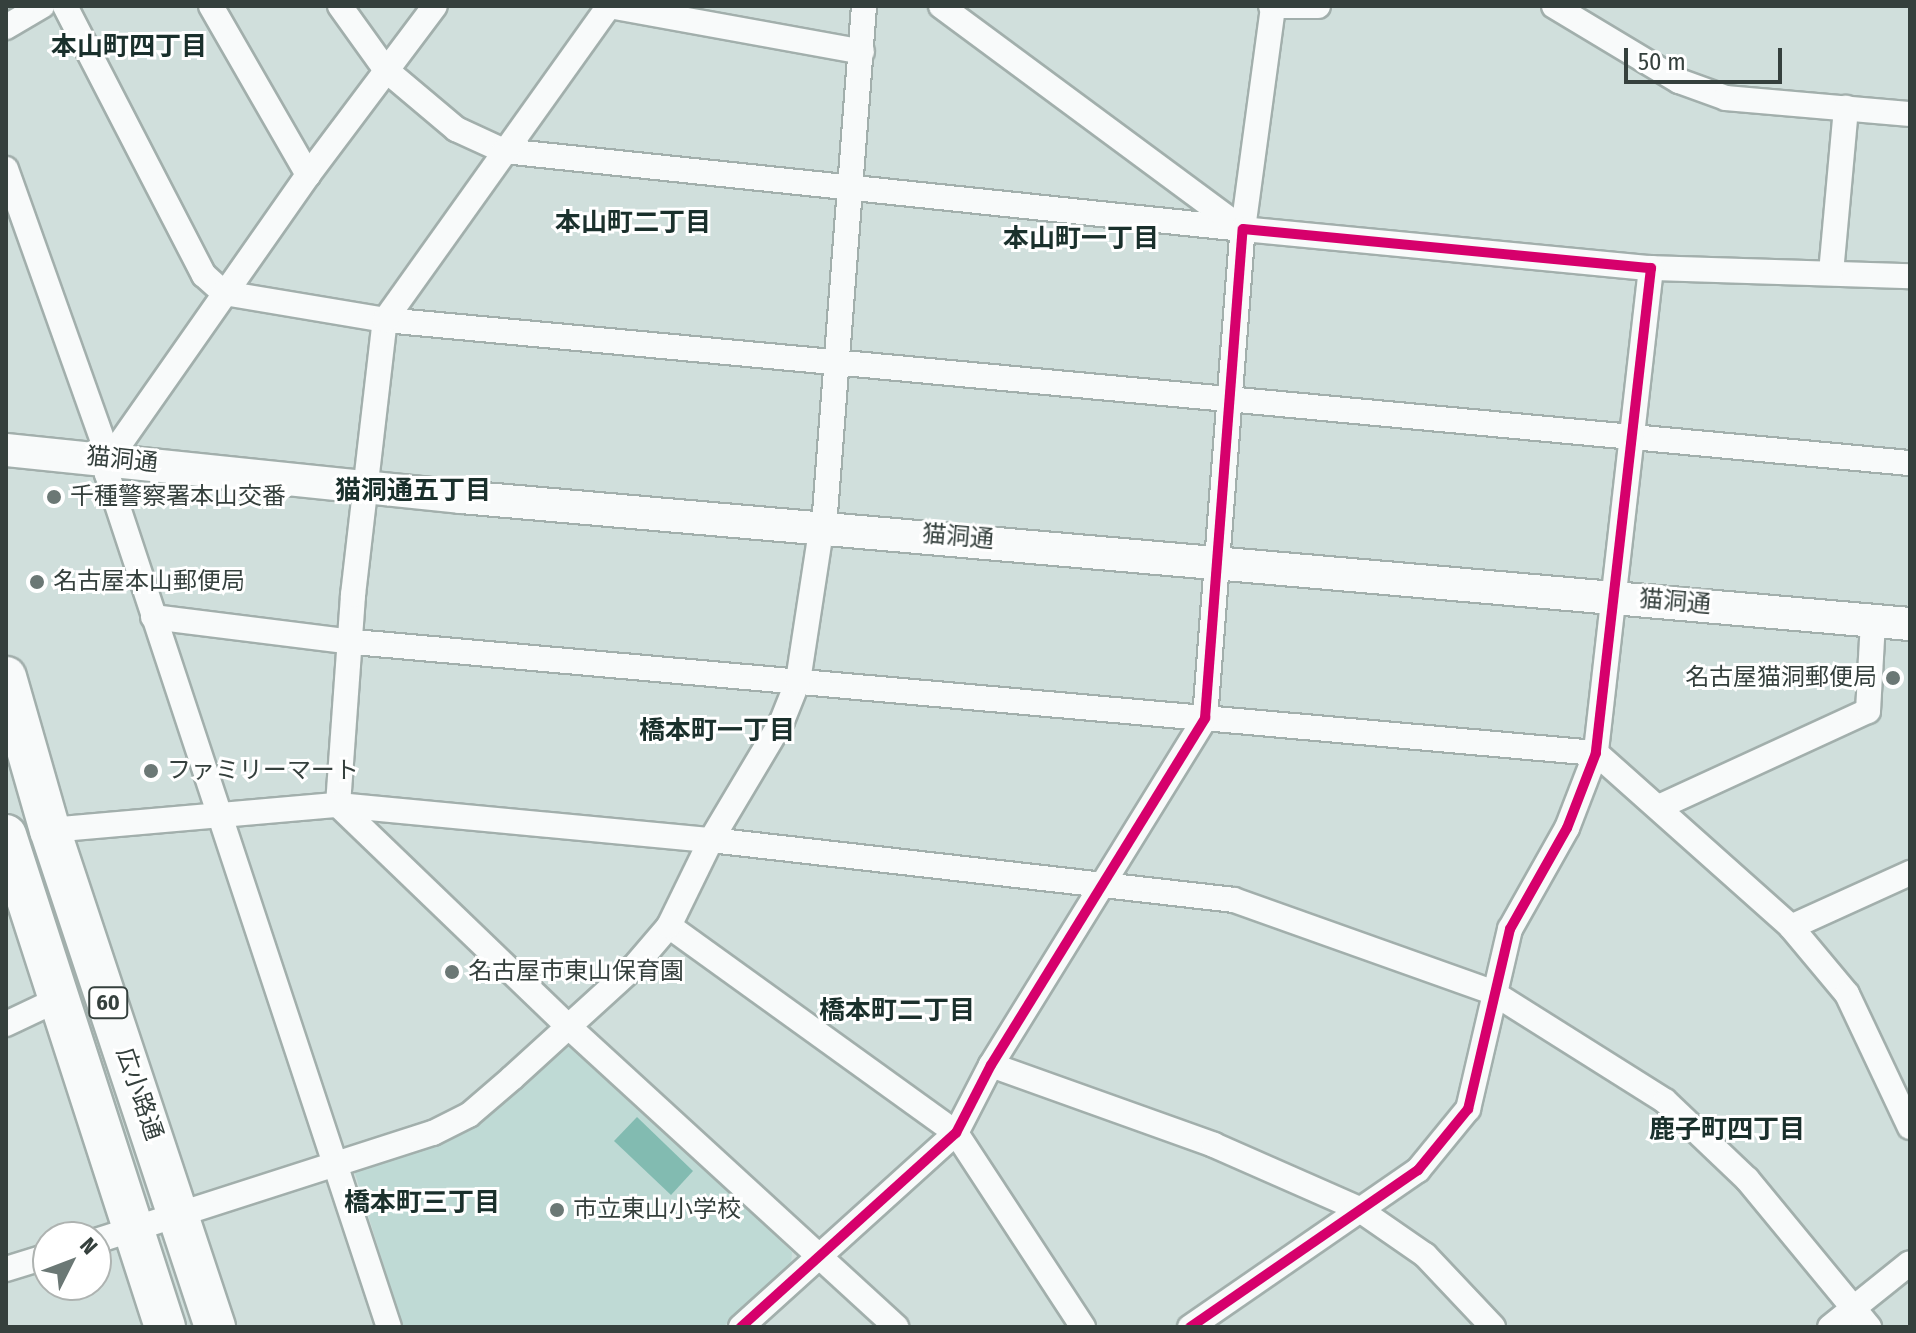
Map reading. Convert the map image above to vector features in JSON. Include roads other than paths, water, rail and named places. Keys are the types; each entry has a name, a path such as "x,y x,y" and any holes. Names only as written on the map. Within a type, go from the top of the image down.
{"main road":[{"name":"広小路通","path":"6,677 50,830 215,1327"},
{"name":"広小路通","path":"6,835 59,999 115,1235 165,1327"}],"street":[{"path":"6,27 42,6"},
{"path":"65,6 204,275 224,293 385,320 835,358 1910,463"},
{"path":"211,6 308,175"},
{"path":"340,6 386,70 456,129 504,151 851,190 1651,268 1910,276"},
{"path":"389,1327 107,474 109,459 224,293 435,6"},
{"path":"338,805 354,642 353,595 385,320 609,6 862,52"},
{"path":"115,1235 433,1133 469,1115 569,1027 669,926 711,840 782,721 798,681 823,525 864,6"},
{"path":"941,6 1243,229"},
{"path":"741,1327 956,1133 991,1065 1205,718 1227,398 1243,229 1272,7 1318,6"},
{"path":"1554,6 1679,81 1726,98 1910,114"},
{"path":"1831,273 1846,108"},
{"path":"6,169 109,459"},
{"path":"1190,1327 1357,1208 1418,1170 1468,1109 1488,1037 1492,992 1510,929 1567,828 1596,753 1651,268"},
{"name":"猫洞通","path":"6,450 366,487 823,525 1910,624"},
{"path":"153,617 354,642 1596,753 1791,927 1847,994 1910,1127"},
{"path":"1659,807 1868,711 1873,621"},
{"path":"338,805 569,1027 896,1327"},
{"path":"50,830 338,805 711,840 1234,900 1492,992 1665,1101 1747,1179 1862,1318"},
{"path":"1791,927 1910,873"},
{"path":"669,926 956,1133 1083,1327"},
{"path":"6,1024 59,999"},
{"path":"991,1065 1214,1145 1357,1208 1425,1255 1493,1327"},
{"path":"6,1269 32,1261"},
{"path":"1830,1327 1862,1318 1910,1263"}],"place":[{"name":"千種警察署本山交番","path":"54,497"},
{"name":"名古屋本山郵便局","path":"37,582"},
{"name":"名古屋猫洞郵便局","path":"1893,678"},
{"name":"ファミリーマート","path":"151,771"},
{"name":"名古屋市東山保育園","path":"452,972"},
{"name":"市立東山小学校","path":"557,1210"}],"district":[{"name":"本山町四丁目","path":"129,47"},
{"name":"本山町二丁目","path":"633,223"},
{"name":"本山町一丁目","path":"1081,239"},
{"name":"猫洞通五丁目","path":"413,491"},
{"name":"橋本町一丁目","path":"717,731"},
{"name":"橋本町二丁目","path":"897,1011"},
{"name":"鹿子町四丁目","path":"1727,1130"},
{"name":"橋本町三丁目","path":"422,1203"}]}
